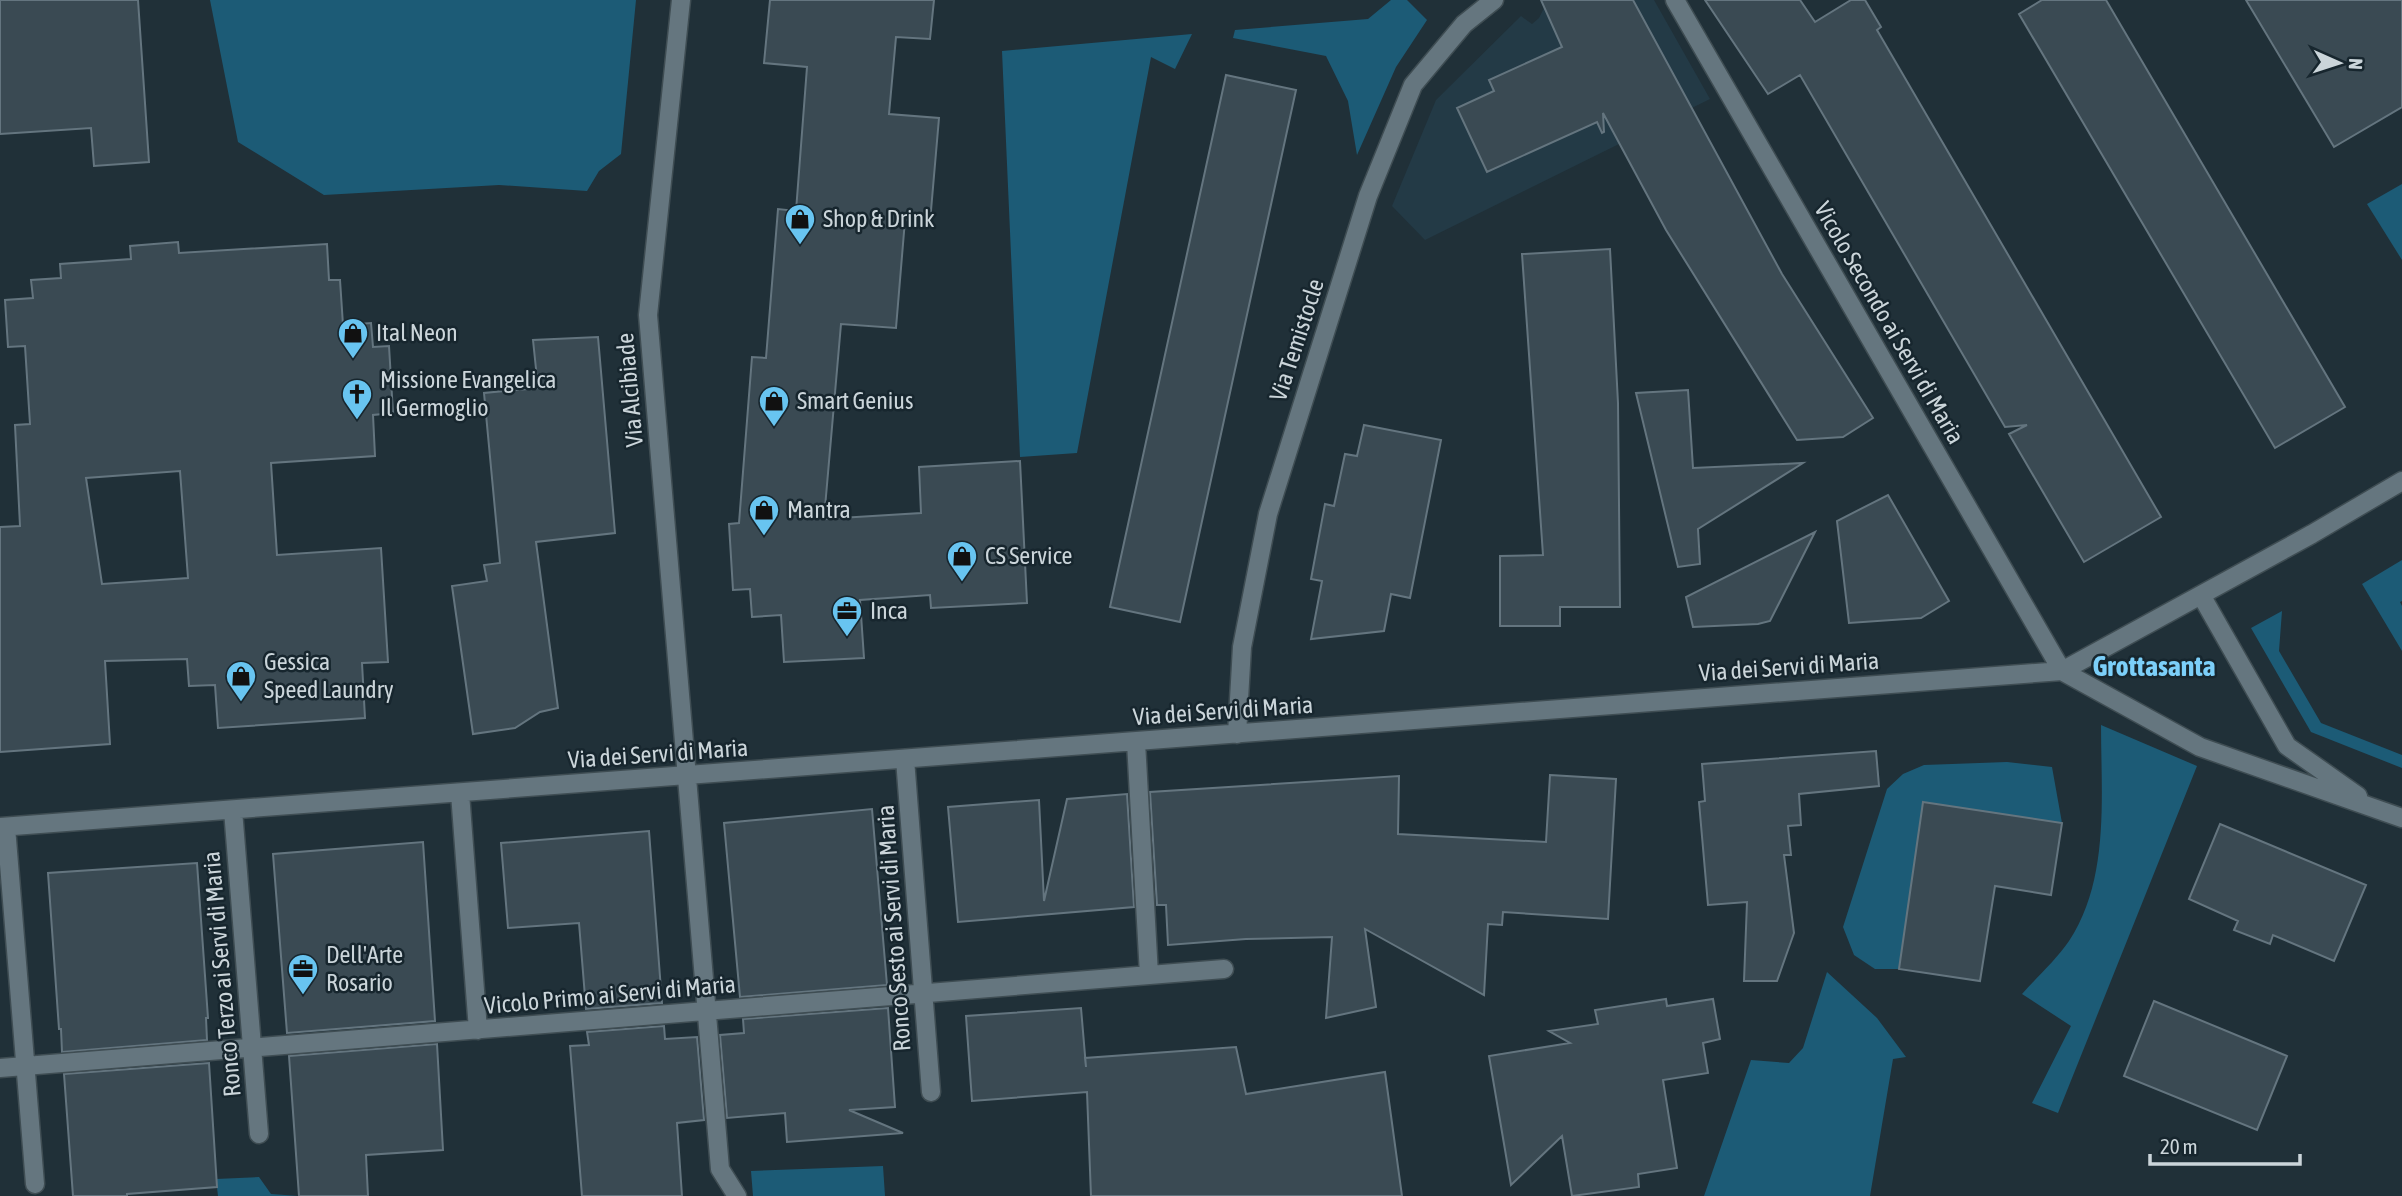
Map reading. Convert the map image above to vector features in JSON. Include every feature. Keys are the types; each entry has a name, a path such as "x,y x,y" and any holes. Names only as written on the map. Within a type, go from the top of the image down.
{"street":[{"name":"Via Alcibiade","path":"681,0 648,315 720,1169 737,1196"},
{"name":"Via Temistocle","path":"1237,734 1242,647 1268,514 1368,196 1413,85 1464,24 1494,0"},
{"name":"Vicolo Secondo ai Servi di Maria","path":"1675,0 2062,671"},
{"name":"Via dei Servi di Maria","path":"3,827 2062,671 2402,481"},
{"path":"2201,595 2287,746 2376,808"},
{"path":"2062,671 2200,747 2402,818"},
{"path":"1136,742 1149,975"},
{"name":"Ronco Sesto ai Servi di Maria","path":"905,759 931,1092"},
{"path":"460,793 478,1030"},
{"name":"Ronco Terzo ai Servi di Maria","path":"233,810 259,1133"},
{"path":"3,827 35,1184"},
{"name":"Vicolo Primo ai Servi di Maria","path":"0,1068 1224,969"}],"shaded area":[{"path":"210,0 636,0 621,154 599,171 587,191 499,185 324,195 238,142"},
{"path":"1391,0 1407,0 1427,20 1396,67 1357,155 1348,101 1326,56 1233,38 1235,30 1368,19"},
{"path":"1654,0 1710,99 1425,240 1392,206 1436,100 1521,16 1532,24 1539,18 1544,8 1542,1"},
{"path":"1192,34 1175,69 1151,57 1077,453 1020,457 1002,51"},
{"path":"2402,184 2402,260 2367,204"},
{"path":"2402,560 2400,602 2402,651 2362,584"},
{"path":"2282,611 2279,651 2321,723 2402,755 2402,768 2311,732 2251,628"},
{"path":"2101,725 2197,766 2058,1113 2032,1103 2071,1026 2022,994 2069,941 2082,917 2091,891 2097,864 2102,808"},
{"path":"2007,762 2052,767 2062,823 1923,802 1899,969 1875,969 1854,955 1843,927 1887,789 1903,774 1924,765"},
{"path":"1827,972 1877,1018 1906,1057 1893,1059 1870,1196 1704,1196 1751,1060 1789,1063 1803,1048"},
{"path":"883,1166 885,1196 753,1196 751,1171"},
{"path":"259,1177 271,1194 299,1196 218,1196 216,1179"}],"building":[{"path":"0,0 138,0 149,162 94,166 91,128 0,134"},
{"path":"770,0 934,0 930,39 896,37 889,114 939,118 930,222 905,220 896,328 841,324 824,519 921,513 919,467 1020,461 1027,603 931,608 930,595 860,600 864,658 784,662 781,615 752,617 750,589 733,590 729,524 739,523 752,357 766,358 778,209 796,211 807,67 764,63"},
{"path":"1541,0 1633,0 1782,274 1873,418 1843,437 1797,440 1666,230 1603,113 1604,132 1602,133 1597,122 1487,172 1457,108 1494,91 1489,80 1562,47"},
{"path":"1705,0 1800,0 1815,22 1851,0 1865,0 1881,27 1877,30 2161,517 2084,562 2009,434 2027,425 2005,427 1800,75 1768,94"},
{"path":"2042,0 2106,0 2345,407 2275,448 2019,14"},
{"path":"2246,0 2402,0 2402,107 2334,147"},
{"path":"1226,75 1296,90 1180,622 1110,607"},
{"path":"178,242 179,253 327,244 329,280 340,280 343,325 371,323 373,347 389,346 393,413 373,415 375,456 271,463 277,555 381,548 388,662 362,663 365,718 218,728 215,685 189,686 187,659 105,661 110,744 0,752 0,527 20,526 15,425 30,424 25,346 8,347 5,300 33,298 31,280 61,278 60,264 131,259 130,246","holes":["180,471 188,578 102,584 86,478"]},
{"path":"1610,249 1618,403 1620,607 1560,607 1560,626 1500,626 1500,556 1543,555 1522,254"},
{"path":"598,337 615,533 536,542 558,708 540,712 515,728 473,734 452,586 487,581 484,565 500,563 484,393 538,388 533,340"},
{"path":"1688,390 1693,468 1803,463 1698,529 1700,564 1678,567 1636,393"},
{"path":"1364,425 1441,440 1410,598 1391,594 1384,631 1311,639 1322,581 1311,579 1325,504 1334,506 1345,454 1357,456"},
{"path":"1888,495 1949,601 1921,618 1849,623 1837,521"},
{"path":"1815,532 1770,621 1693,627 1686,597"},
{"path":"1876,751 1879,786 1799,794 1801,825 1788,826 1791,855 1784,855 1794,933 1777,981 1744,981 1747,902 1708,905 1699,802 1705,801 1702,764"},
{"path":"1550,775 1616,779 1608,919 1503,912 1502,925 1488,924 1484,995 1365,929 1376,1007 1326,1018 1332,937 1246,939 1168,945 1166,905 1157,905 1150,792 1399,776 1398,834 1546,842"},
{"path":"1127,794 1134,907 958,922 948,807 1039,800 1044,901 1067,799"},
{"path":"1923,802 2062,823 2051,895 1995,886 1980,981 1899,969"},
{"path":"872,809 887,985 740,997 724,823"},
{"path":"2220,824 2366,885 2334,961 2273,935 2270,944 2234,930 2238,921 2189,899"},
{"path":"649,831 662,1003 586,1009 579,923 508,928 501,843"},
{"path":"423,842 435,1021 287,1033 273,854"},
{"path":"197,863 208,1018 207,1040 62,1052 48,873"},
{"path":"1666,999 1667,1006 1713,999 1720,1039 1703,1043 1708,1073 1663,1080 1677,1168 1638,1174 1639,1187 1572,1196 1562,1136 1511,1185 1489,1056 1570,1043 1549,1031 1598,1024 1595,1010"},
{"path":"2154,1001 2287,1056 2257,1130 2124,1076"},
{"path":"888,1008 895,1107 849,1110 903,1133 787,1142 785,1113 727,1118 720,1035 744,1033 743,1019"},
{"path":"1081,1008 1085,1058 1236,1047 1246,1094 1385,1072 1402,1196 1091,1196 1087,1092 972,1101 966,1016"},
{"path":"664,1026 665,1039 697,1037 704,1120 677,1123 682,1196 582,1196 570,1046 589,1045 587,1032"},
{"path":"437,1044 443,1150 366,1155 368,1196 299,1196 289,1056"},
{"path":"209,1063 217,1187 127,1196 73,1196 64,1074"}],"place":[{"name":"Shop & Drink","path":"800,246"},
{"name":"Ital Neon","path":"353,360"},
{"name":"Missione Evangelica Il Germoglio","path":"357,421"},
{"name":"Smart Genius","path":"774,428"},
{"name":"Mantra","path":"764,537"},
{"name":"CS Service","path":"962,583"},
{"name":"Inca","path":"847,638"},
{"name":"Gessica Speed Laundry","path":"241,703"},
{"name":"Dell'Arte Rosario","path":"303,996"}],"district":[{"name":"Grottasanta","path":"2154,666"}]}
